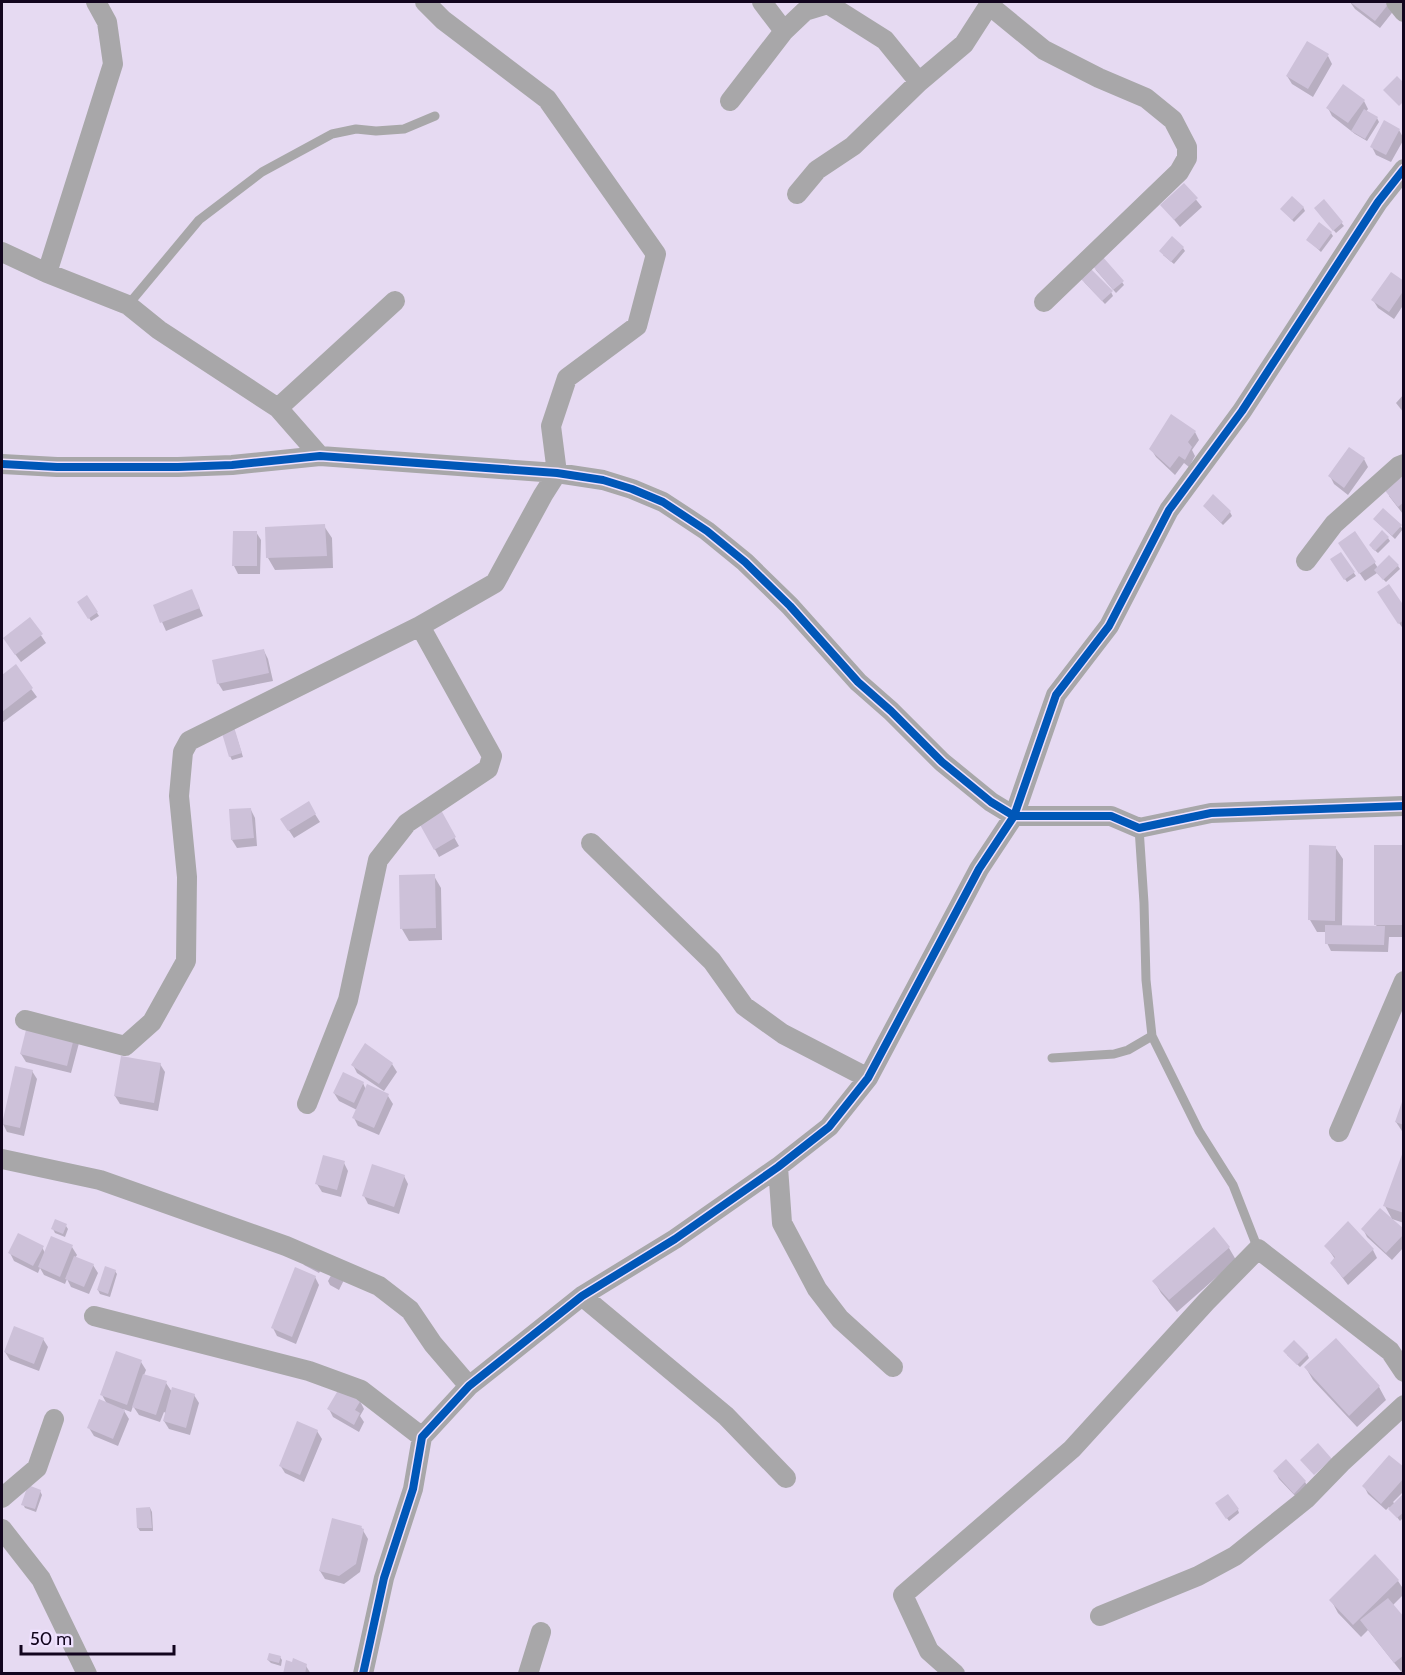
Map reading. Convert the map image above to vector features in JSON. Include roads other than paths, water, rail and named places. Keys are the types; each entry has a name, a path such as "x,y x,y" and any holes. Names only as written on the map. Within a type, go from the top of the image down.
{"street":[{"path":"47,273 113,64 107,22 96,2"},
{"path":"25,1020 125,1047 152,1022 186,961 187,877 179,796 183,753 189,741 420,626 495,583 557,473 551,426 567,378 637,326 656,254 547,99 443,20 425,2"},
{"path":"762,2 784,31"},
{"path":"1396,2 1404,12"},
{"path":"797,194 816,170 853,146 919,82 964,44 990,3 1044,50 1146,98 1173,120 1187,147 1187,158 1179,172 1044,302"},
{"path":"730,101 784,31 806,11 828,4 885,40 919,82"},
{"path":"363,1674 384,1578 412,1490 422,1437 469,1386 582,1296 675,1239 778,1167 829,1127 868,1077 979,869 1014,816 1056,695 1109,626 1169,510 1242,411 1378,202 1404,169"},
{"path":"2,252 47,273 128,305 159,330 278,408 320,456"},
{"path":"278,408 395,301"},
{"path":"2,464 57,467 178,467 232,465 320,456 557,473 603,480 663,502 707,531 745,562 790,606 858,682 942,762 991,802 1014,816 1111,816 1139,828 1211,813 1404,806"},
{"path":"1306,561 1334,524 1404,464"},
{"path":"307,1104 348,1000 378,860 407,823 488,769 492,756 420,626"},
{"path":"591,843 712,961 744,1006 783,1034 868,1077"},
{"path":"1339,1132 1404,981"},
{"path":"2,1159 100,1180 286,1245 379,1286 410,1310 433,1344 469,1386"},
{"path":"778,1167 782,1222 817,1289 840,1319 893,1367"},
{"path":"955,1674 929,1651 903,1595 1072,1449 1206,1302 1258,1249 1390,1351 1404,1372"},
{"path":"582,1296 726,1416 786,1478"},
{"path":"94,1316 309,1371 361,1390 422,1437"},
{"path":"1100,1616 1198,1576 1235,1556 1306,1499 1341,1462 1404,1405"},
{"path":"2,1498 37,1468 54,1419"},
{"path":"2,1529 41,1579 87,1674"},
{"path":"528,1674 541,1632"}],"lane":[{"path":"128,305 199,220 262,172 332,134 356,129 376,131 404,129 435,116"},
{"path":"1139,828 1146,980 1152,1036 1199,1131 1233,1185 1258,1249"},
{"path":"1052,1058 1114,1054 1128,1050 1152,1036"}]}
